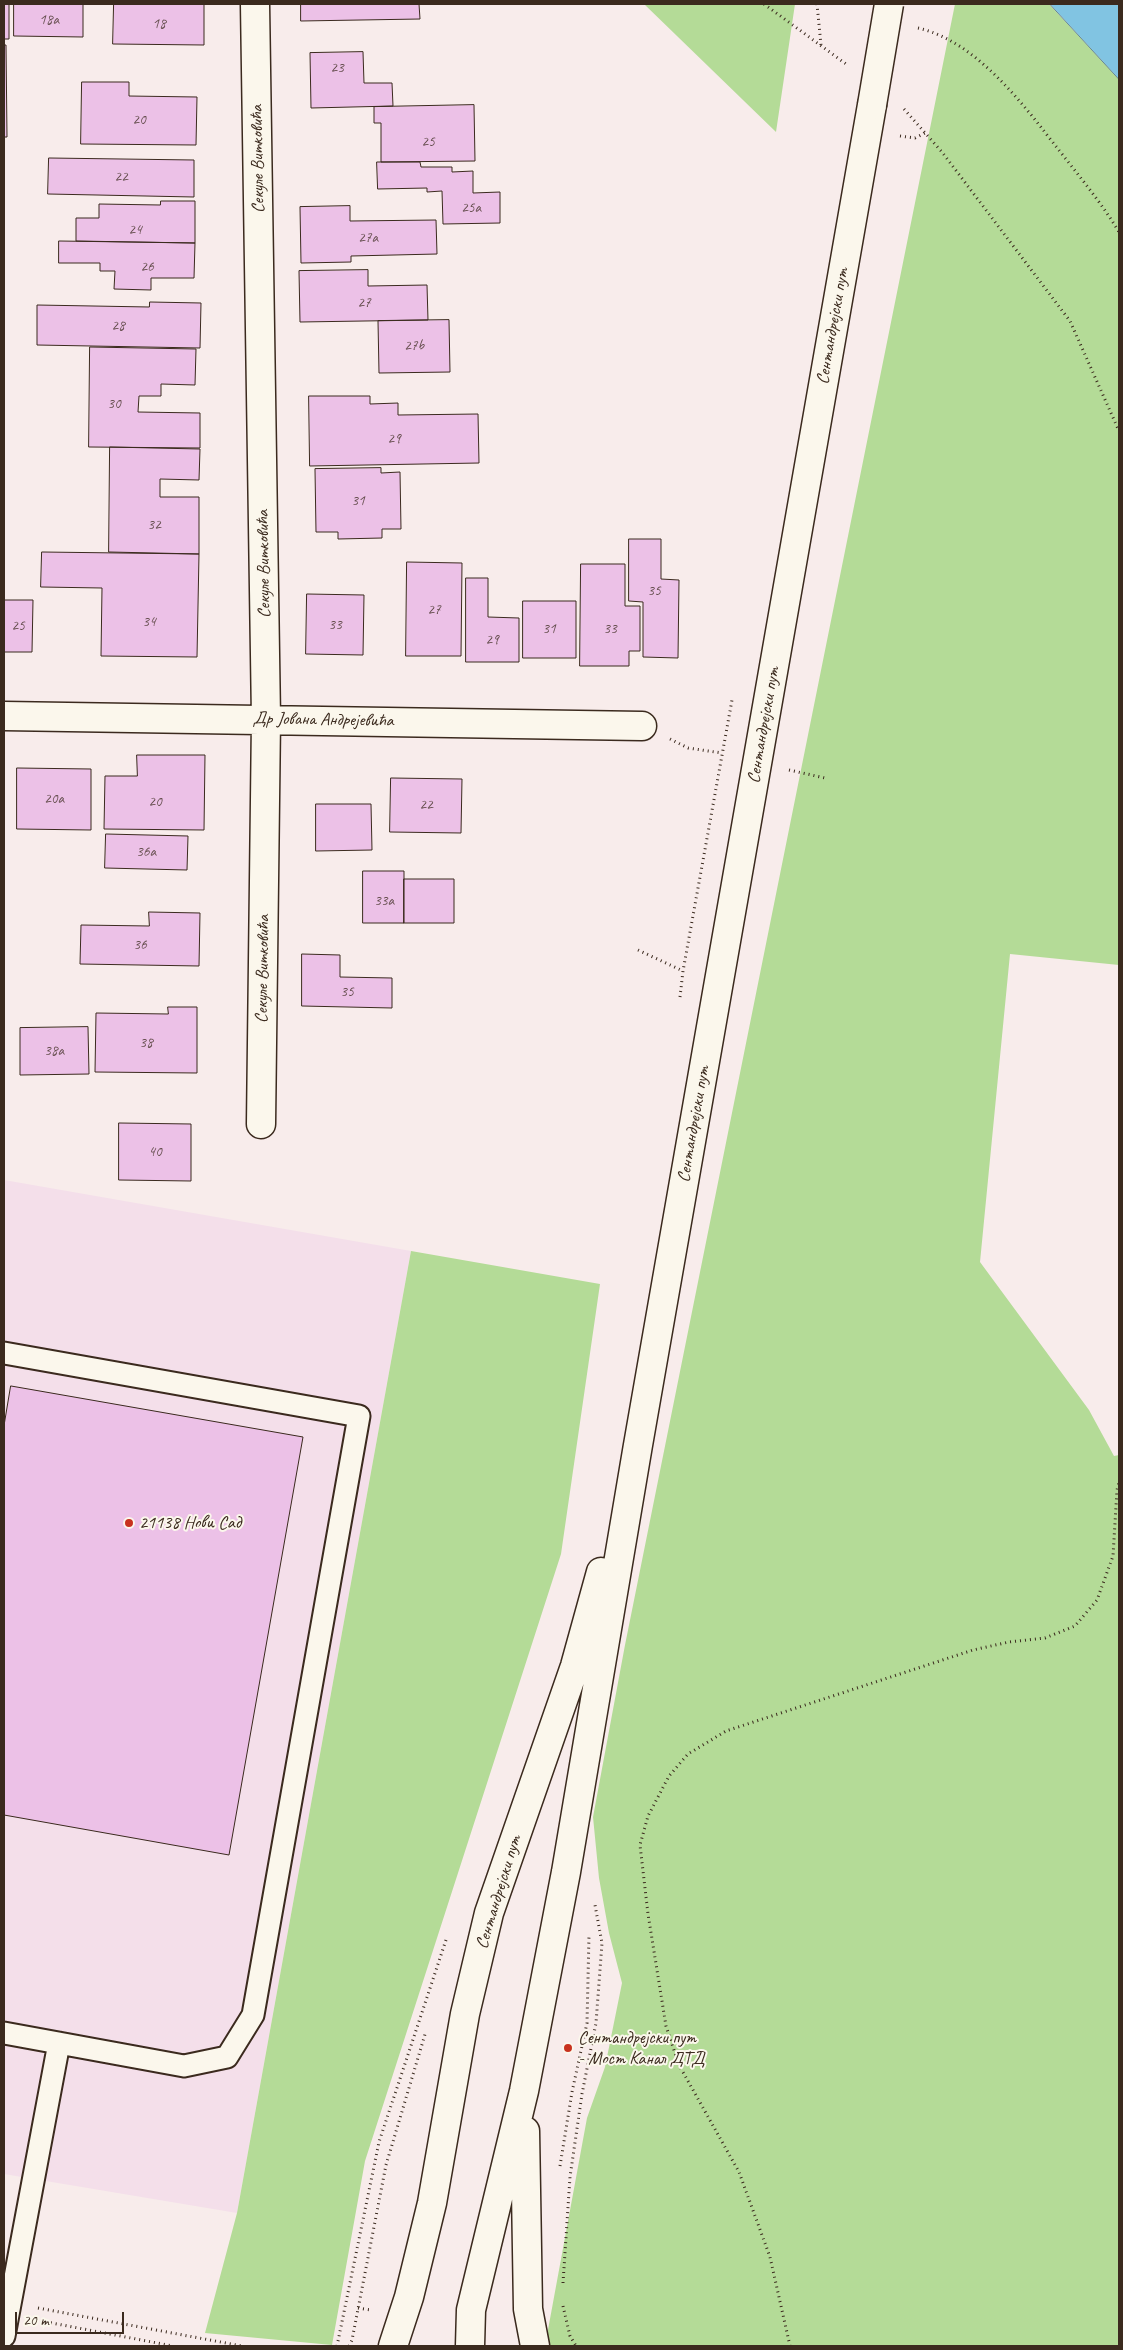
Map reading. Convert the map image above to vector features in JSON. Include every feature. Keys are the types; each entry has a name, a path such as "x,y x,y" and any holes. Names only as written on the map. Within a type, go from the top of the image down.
{"main road":[{"name":"Секуле Витковића","path":"255,4 266,719 262,1124"},
{"name":"Сентандрејски пут","path":"470,2346 471,2310 524,2091 566,1872 638,1445 889,4"},
{"name":"Др Јована Андрејевића","path":"4,716 642,726"},
{"name":"Сентандрејски пут","path":"392,2346 409,2297 432,2203 442,2133 465,2014 489,1913 575,1666 638,1445"},
{"path":"524,2091 526,2267 528,2309 535,2346"}],"lane":[{"path":"4,1353 359,1416 253,2014 227,2057 184,2066 4,2033"},
{"path":"7,2318 59,2043"}],"path":[{"path":"764,4 851,67"},
{"path":"817,4 822,46"},
{"path":"916,27 935,31 962,47 1012,91 1101,203 1119,232"},
{"path":"901,105 925,133 1070,321 1119,430"},
{"path":"895,135 916,138 925,133"},
{"path":"688,748 722,753"},
{"path":"785,770 825,778"},
{"path":"638,950 683,971"},
{"path":"790,2346 770,2257 739,2172 679,2066 666,2026 648,1914 640,1845 648,1816 669,1776 688,1754 726,1730 973,1650 1046,1638 1075,1626 1097,1600 1113,1556 1119,1482"},
{"path":"560,2168 572,2092 587,2023 590,1944 588,1927"},
{"path":"445,1962 450,1935"},
{"path":"349,2346 386,2165 428,2027"},
{"path":"7,2318 173,2346"},
{"path":"7,2318 242,2346"}],"shaded area":[{"path":"4,1180 411,1251 237,2213 4,2174"}],"green space":[{"path":"644,4 795,4 776,132"},
{"path":"955,4 1049,4 1119,79 1119,965 1010,954 980,1262 1089,1410 1114,1456 1119,1455 1119,2346 545,2346 587,2118 605,2067 622,1983 609,1933 599,1878 593,1817 625,1645"},
{"path":"411,1251 600,1284 561,1554 365,2161 332,2345 205,2333 237,2213"}],"water":[{"path":"1050,4 1119,4 1119,79"}],"building":[{"path":"4,4 9,4 9,39 4,39"},
{"path":"14,4 83,4 83,37 14,36"},
{"path":"114,4 204,4 204,45 113,44"},
{"path":"301,4 419,4 420,19 301,21"},
{"path":"4,45 6,45 7,137 4,137"},
{"path":"363,52 364,83 392,83 393,106 311,108 310,53"},
{"path":"82,82 129,82 129,96 197,97 196,145 81,144"},
{"path":"474,105 475,161 381,162 381,123 374,123 374,107"},
{"path":"49,158 194,160 194,197 48,194"},
{"path":"377,162 420,162 421,167 452,167 452,172 473,171 473,193 500,192 500,223 443,224 442,191 427,192 427,188 378,189"},
{"path":"161,201 195,201 195,243 76,241 76,218 99,218 99,204 160,205"},
{"path":"350,206 350,221 436,220 437,254 351,256 351,262 301,263 300,207"},
{"path":"59,241 195,243 194,278 151,278 151,290 114,289 115,271 100,271 100,263 59,263"},
{"path":"368,270 368,286 427,285 428,320 300,322 299,271"},
{"path":"150,302 201,303 200,348 37,345 37,305 149,307"},
{"path":"449,320 450,372 379,373 378,321"},
{"path":"90,347 196,349 195,385 161,384 161,396 139,396 138,412 200,413 200,448 89,447"},
{"path":"309,396 370,396 370,404 398,403 398,415 478,414 479,463 310,466"},
{"path":"110,447 200,449 199,480 160,479 160,497 199,497 199,554 109,552"},
{"path":"381,468 381,473 400,472 401,529 382,529 382,538 338,539 338,532 316,532 315,469"},
{"path":"629,539 661,539 661,579 679,580 678,658 643,657 643,602 629,601"},
{"path":"42,552 199,554 197,657 101,656 102,588 41,587"},
{"path":"407,562 462,563 461,656 406,656"},
{"path":"581,564 625,564 625,606 640,606 640,651 629,651 629,666 580,666"},
{"path":"466,578 488,578 488,617 519,618 519,662 466,662"},
{"path":"307,594 364,595 363,655 306,654"},
{"path":"4,600 33,600 32,652 4,652"},
{"path":"523,601 576,601 576,658 523,658"},
{"path":"137,755 205,755 204,830 104,829 105,776 137,776"},
{"path":"17,768 91,769 91,830 17,829"},
{"path":"391,778 462,779 461,833 390,832"},
{"path":"316,804 371,804 372,850 316,851"},
{"path":"106,834 188,836 187,870 105,868"},
{"path":"363,871 404,871 404,923 363,923"},
{"path":"404,879 454,879 454,923 404,923"},
{"path":"149,912 200,913 199,966 80,964 81,925 149,926"},
{"path":"302,954 340,955 340,977 392,978 392,1008 302,1006"},
{"path":"168,1007 197,1007 197,1073 95,1072 96,1013 168,1014"},
{"path":"88,1027 89,1074 20,1075 20,1028"},
{"path":"119,1123 191,1124 191,1181 119,1180"},
{"path":"11,1386 303,1437 229,1855 4,1815 4,1426"}],"place":[{"name":"21138 Нови Сад","path":"129,1523"},
{"name":"Сентандрејски пут - Мост Канал ДТД","path":"568,2048"}]}
